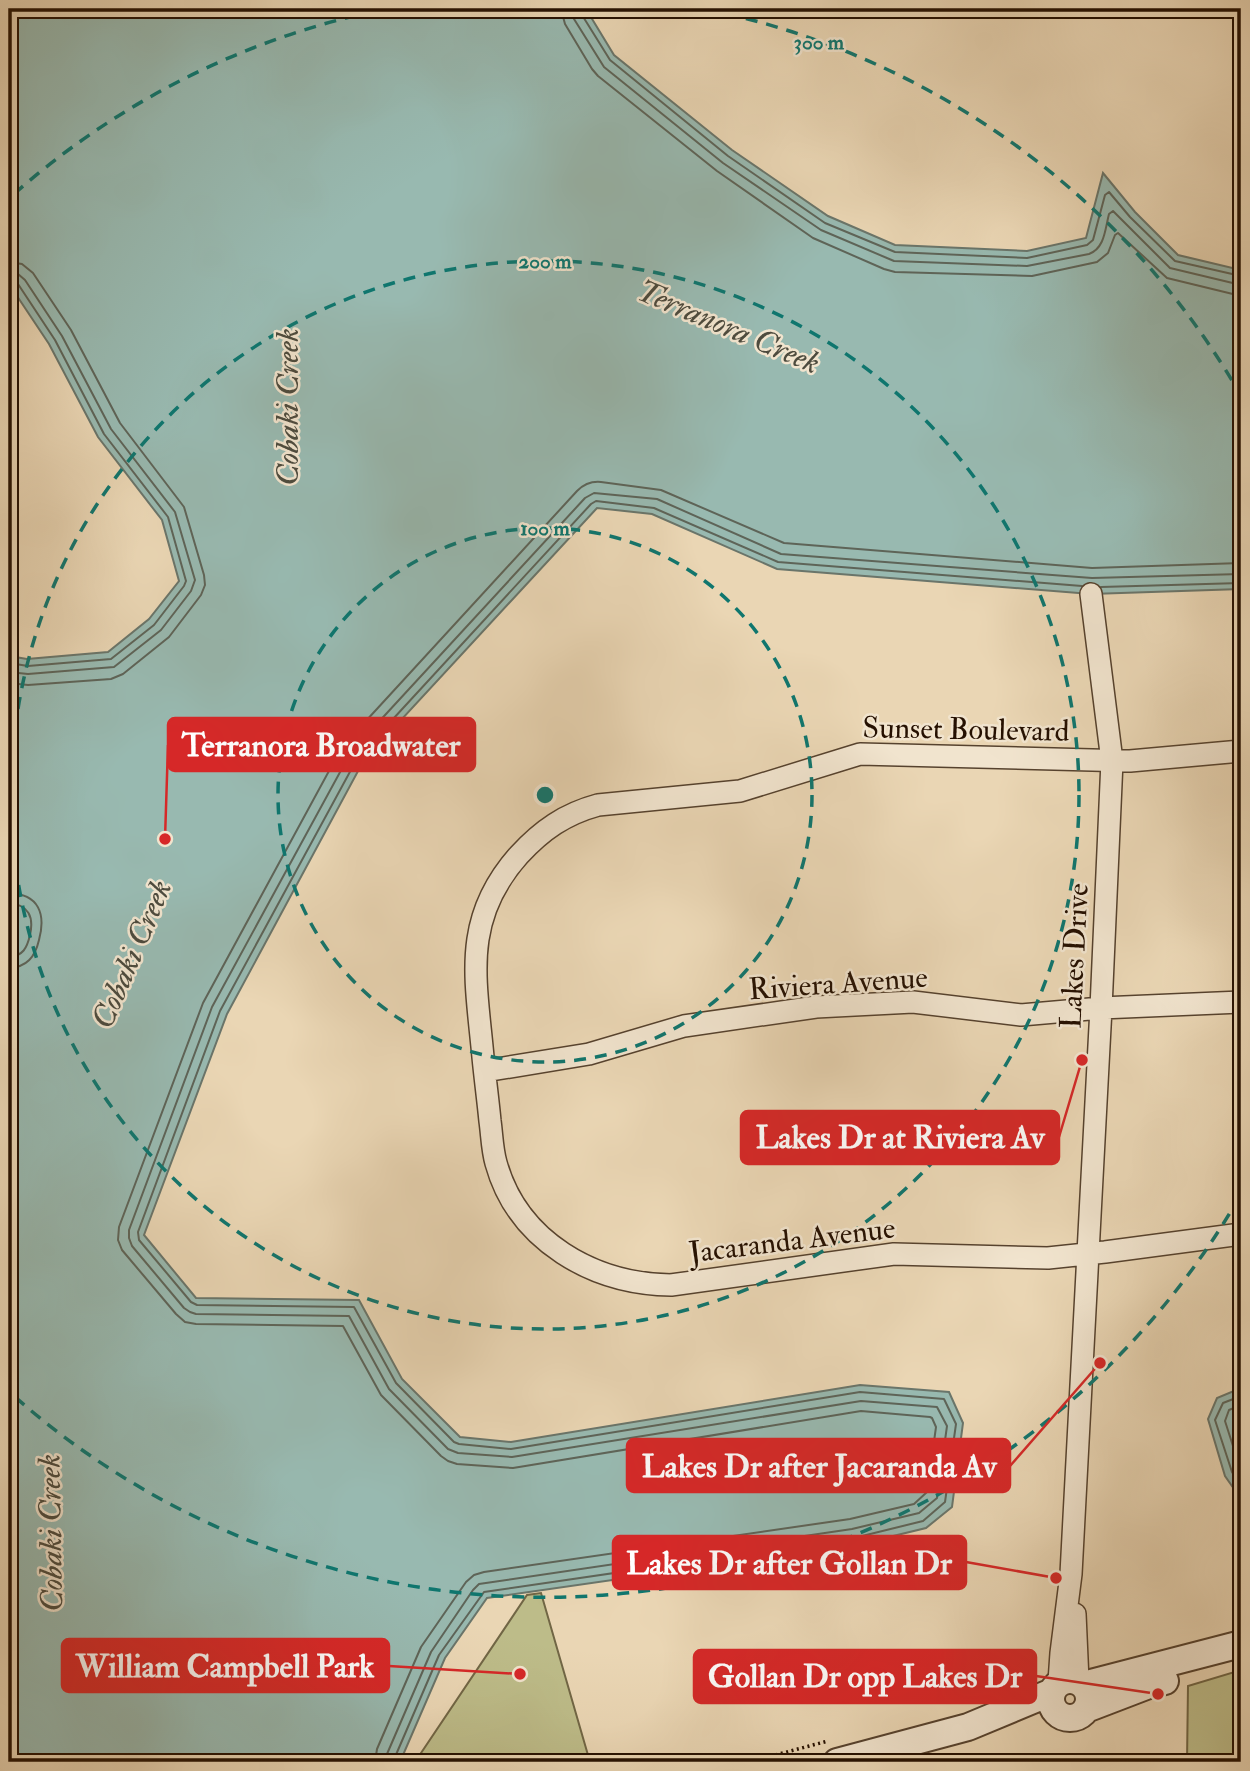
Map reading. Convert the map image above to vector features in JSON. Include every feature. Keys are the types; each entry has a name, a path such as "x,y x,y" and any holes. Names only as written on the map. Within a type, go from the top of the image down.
{"street":[{"name":"Lakes Drive","path":"1070,1694 1060,1653 1071,1574 1112,761 1091,594"},
{"name":"Sunset Boulevard","path":"485,1071 475,973 485,907 498,883 527,845 578,811 598,805 740,791 860,754 1130,761 1241,751"},
{"name":"Riviera Avenue","path":"485,1071 589,1054 684,1026 816,1007 913,1002 1021,1014 1241,1002"},
{"name":"Jacaranda Avenue","path":"485,1071 496,1164 514,1205 533,1228 562,1252 593,1270 627,1281 671,1285 894,1254 1048,1258 1241,1234"},
{"path":"837,1762 968,1727 1241,1644"},
{"path":"1070,1694 1146,1686 1241,1662"}],"shaded area":[{"path":"541,1593 590,1762 415,1762 527,1595"},
{"path":"1241,1670 1241,1762 1187,1762 1188,1686"}],"water":[{"path":"9,9 586,9 614,55 732,150 828,216 895,245 1027,251 1086,238 1103,173 1135,212 1178,255 1241,270 1241,589 1091,594 777,569 652,514 597,508 364,760 227,1014 144,1235 196,1298 359,1300 402,1379 460,1437 511,1442 860,1385 949,1392 963,1423 952,1507 926,1528 856,1545 487,1598 445,1658 400,1762 9,1762 9,951 17,922 9,918 9,656 27,659 108,652 149,619 179,581 162,520 98,437 49,344 9,284"},
{"path":"1241,1388 1239,1496 1225,1476 1208,1419 1217,1398"}],"place":[{"name":"Terranora Broadwater","path":"165,839"},
{"name":"Lakes Dr at Riviera Av","path":"1082,1060"},
{"name":"Lakes Dr after Jacaranda Av","path":"1100,1363"},
{"name":"Lakes Dr after Gollan Dr","path":"1056,1578"},
{"name":"William Campbell Park","path":"520,1674"},
{"name":"Gollan Dr opp Lakes Dr","path":"1158,1694"}],"water label":[{"name":"Terranora Creek","path":"729,326"},
{"name":"Cobaki Creek","path":"287,407"},
{"name":"Cobaki Creek","path":"131,954"},
{"name":"Cobaki Creek","path":"50,1533"}]}
